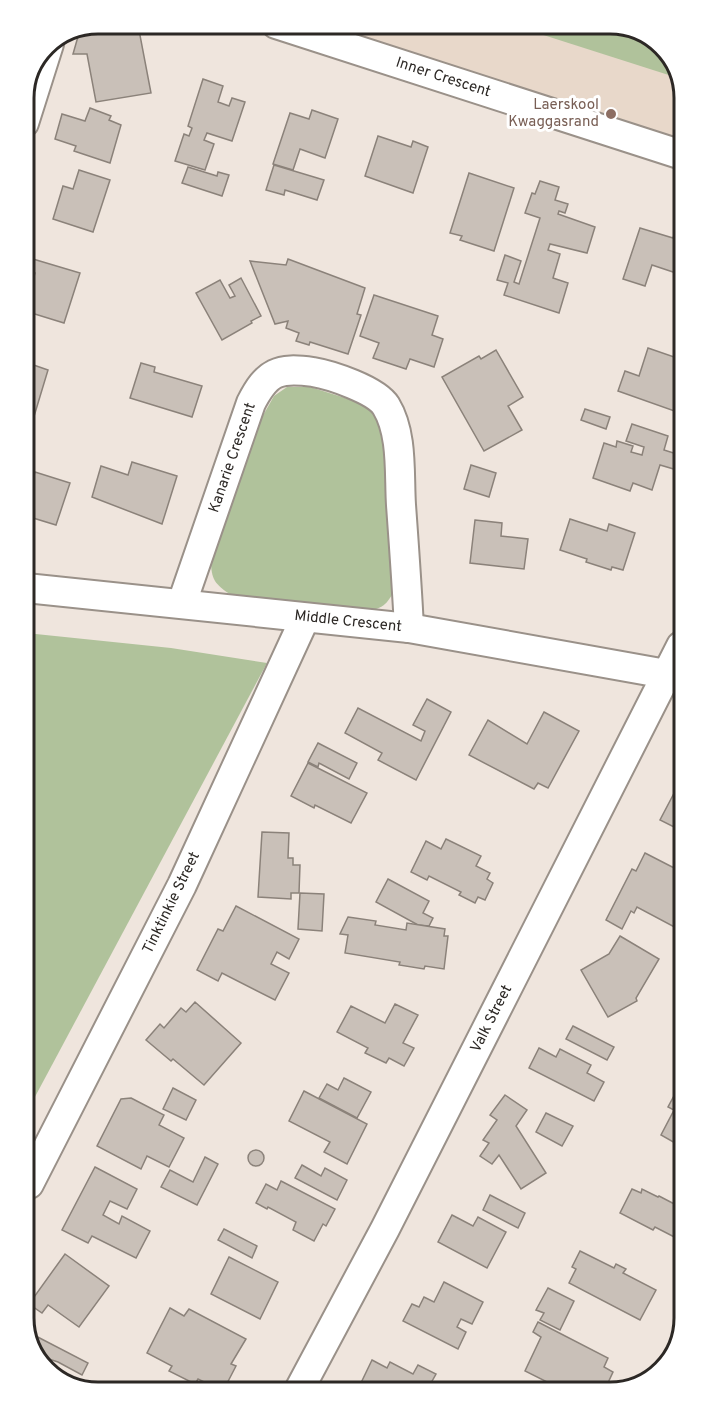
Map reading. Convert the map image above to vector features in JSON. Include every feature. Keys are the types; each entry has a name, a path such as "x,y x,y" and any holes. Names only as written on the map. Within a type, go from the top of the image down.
{"street":[{"name":"Inner Crescent","path":"308,34 674,152"},
{"name":"Kanarie Crescent","path":"182,603 251,403 260,386 269,376 291,369 344,380 385,405 397,436 409,628"},
{"name":"Middle Crescent","path":"35,589 409,628 666,674"},
{"name":"Tinktinkie Street","path":"34,1174 182,885 305,618"},
{"name":"Valk Street","path":"304,1381 385,1229 674,659"}],"shaded area":[{"name":"Laerskool Kwaggasrand","path":"295,34 614,35 634,39 655,53 669,74 674,98 674,156"}],"green space":[{"path":"543,35 614,35 634,39 655,53 669,75"},
{"path":"287,387 310,387 358,402 383,419 397,585 388,601 377,609 364,611 231,595 213,577 211,560 261,419 274,396"},
{"path":"35,634 171,648 267,663 34,1098"}],"building":[{"path":"98,34 140,34 151,93 96,102 87,54 73,54 78,38"},
{"path":"203,79 223,86 218,102 229,106 232,98 245,102 232,141 207,133 204,140 214,144 205,170 175,161 184,134 189,136 192,128 188,126"},
{"path":"90,108 111,116 109,120 121,125 110,163 74,151 76,146 55,139 62,114 85,121"},
{"path":"312,110 338,119 325,158 300,149 293,170 273,164 290,113 309,119"},
{"path":"378,136 411,147 413,141 428,147 413,193 365,176"},
{"path":"274,165 324,180 317,200 285,190 284,195 266,190"},
{"path":"188,167 217,176 218,172 229,175 222,196 182,183"},
{"path":"79,170 110,180 93,232 53,219 63,186 73,189"},
{"path":"469,173 514,188 494,251 460,240 462,236 450,233"},
{"path":"540,181 559,187 555,200 568,204 565,213 559,211 558,214 595,227 587,253 550,244 548,250 560,254 553,278 568,283 559,313 504,295 508,283 497,280 505,255 521,261 514,282 519,284 540,218 525,213 532,193 535,194"},
{"path":"640,228 673,238 674,235 674,272 652,265 645,286 623,279"},
{"path":"288,259 365,288 357,314 361,315 348,354 310,342 309,345 296,341 299,333 286,328 288,321 275,324 250,261 286,265"},
{"path":"35,260 80,273 64,323 35,314"},
{"path":"241,278 261,316 222,340 196,293 220,280 230,298 235,296 229,285"},
{"path":"374,295 438,316 432,335 443,339 434,367 410,359 406,369 373,358 379,343 360,336"},
{"path":"648,348 674,357 674,411 618,391 625,371 639,376"},
{"path":"496,350 523,397 508,406 522,430 484,451 442,377 479,356 481,359"},
{"path":"141,363 155,367 154,372 202,386 192,417 130,398"},
{"path":"35,365 48,370 35,414"},
{"path":"585,409 610,417 606,429 581,420"},
{"path":"632,424 668,436 664,450 674,453 674,469 660,465 652,490 633,483 630,491 593,478 604,443 616,447 617,441 633,446 631,452 642,455 644,447 626,441"},
{"path":"132,462 177,476 162,524 92,497 101,466 128,475"},
{"path":"471,465 496,473 489,497 464,489"},
{"path":"35,473 70,483 56,525 35,519"},
{"path":"570,519 607,531 609,524 635,533 623,570 612,567 611,570 560,550"},
{"path":"475,520 502,523 501,536 528,539 524,569 470,563"},
{"path":"427,699 451,712 416,780 378,760 382,753 345,733 358,708 421,741 425,731 413,725"},
{"path":"544,712 579,731 548,788 538,783 534,789 469,755 488,720 527,744"},
{"path":"318,743 357,763 349,779 319,763 318,767 308,762"},
{"path":"308,763 367,793 351,823 291,796"},
{"path":"674,793 674,827 660,820"},
{"path":"262,832 289,833 288,858 293,858 293,865 300,865 299,893 291,893 291,899 258,897"},
{"path":"446,839 481,856 476,866 490,873 487,879 493,883 485,900 478,897 475,903 459,895 461,892 429,876 427,880 411,872 426,841 441,849"},
{"path":"645,853 674,868 674,927 637,907 634,913 631,911 622,929 606,920 632,869 636,871"},
{"path":"388,879 429,901 423,913 433,918 429,926 418,925 376,902"},
{"path":"300,893 324,894 322,931 298,929"},
{"path":"236,906 299,939 289,959 277,952 271,964 289,973 275,1000 222,973 218,981 197,970 218,929 223,931"},
{"path":"348,917 376,921 375,925 406,930 407,923 445,929 444,936 448,936 444,969 399,965 400,962 345,953 348,935 340,934"},
{"path":"620,936 659,959 636,998 637,1001 608,1017 581,970 609,954"},
{"path":"195,1002 241,1043 204,1085 146,1040 160,1024 164,1028 181,1008 186,1012"},
{"path":"395,1004 418,1015 403,1043 414,1048 404,1066 389,1058 386,1063 365,1053 368,1048 337,1032 351,1006 385,1023"},
{"path":"573,1026 614,1047 607,1060 566,1039"},
{"path":"539,1048 556,1057 560,1049 591,1065 587,1073 604,1082 594,1101 529,1068"},
{"path":"344,1078 371,1092 357,1118 319,1098 327,1084 338,1090"},
{"path":"173,1088 196,1100 186,1120 163,1109"},
{"path":"304,1091 367,1124 347,1164 324,1152 330,1142 289,1121"},
{"path":"505,1095 527,1110 516,1126 546,1173 521,1189 499,1155 492,1164 480,1156 489,1143 483,1140 497,1120 490,1115"},
{"path":"674,1096 674,1110 668,1107"},
{"path":"131,1098 164,1115 159,1125 184,1138 169,1167 147,1156 141,1169 97,1146 121,1099"},
{"path":"674,1110 674,1142 661,1135"},
{"path":"546,1113 573,1126 562,1146 536,1132"},
{"path":"256,1150 262,1152 264,1158 262,1164 256,1166 250,1164 248,1158 250,1152"},
{"path":"205,1157 218,1164 197,1205 161,1187 170,1170 193,1182"},
{"path":"302,1165 321,1176 325,1168 347,1180 337,1200 295,1178"},
{"path":"95,1167 137,1189 127,1209 110,1201 103,1215 119,1224 122,1216 150,1231 136,1258 92,1236 88,1243 62,1230"},
{"path":"281,1181 335,1209 326,1226 323,1224 314,1241 293,1230 296,1222 256,1203 266,1184 277,1190"},
{"path":"632,1189 641,1193 642,1189 659,1196 674,1204 674,1237 655,1227 653,1230 620,1213"},
{"path":"490,1195 525,1213 518,1228 483,1210"},
{"path":"452,1215 473,1226 478,1217 506,1232 487,1268 438,1242"},
{"path":"224,1229 257,1246 252,1258 218,1240"},
{"path":"580,1251 614,1268 616,1264 626,1269 623,1273 656,1290 640,1320 569,1283 576,1269 572,1267"},
{"path":"65,1254 109,1286 79,1327 48,1305 42,1313 34,1307 34,1297"},
{"path":"229,1257 278,1282 260,1319 211,1294"},
{"path":"444,1282 483,1302 472,1324 461,1319 457,1327 466,1332 458,1349 403,1321 412,1304 419,1307 424,1297 434,1302"},
{"path":"548,1288 574,1301 560,1330 540,1320 544,1313 536,1310"},
{"path":"170,1308 184,1316 189,1309 246,1339 231,1364 236,1366 228,1381 203,1381 198,1379 197,1381 189,1381 169,1371 172,1366 147,1353"},
{"path":"538,1322 608,1358 604,1367 613,1372 608,1382 547,1382 525,1371 541,1337 533,1332"},
{"path":"38,1337 88,1363 82,1375 50,1360 43,1350"},
{"path":"372,1360 387,1368 390,1362 413,1374 418,1365 436,1374 432,1382 362,1382"}],"place":[{"name":"Laerskool Kwaggasrand","path":"611,114"}]}
